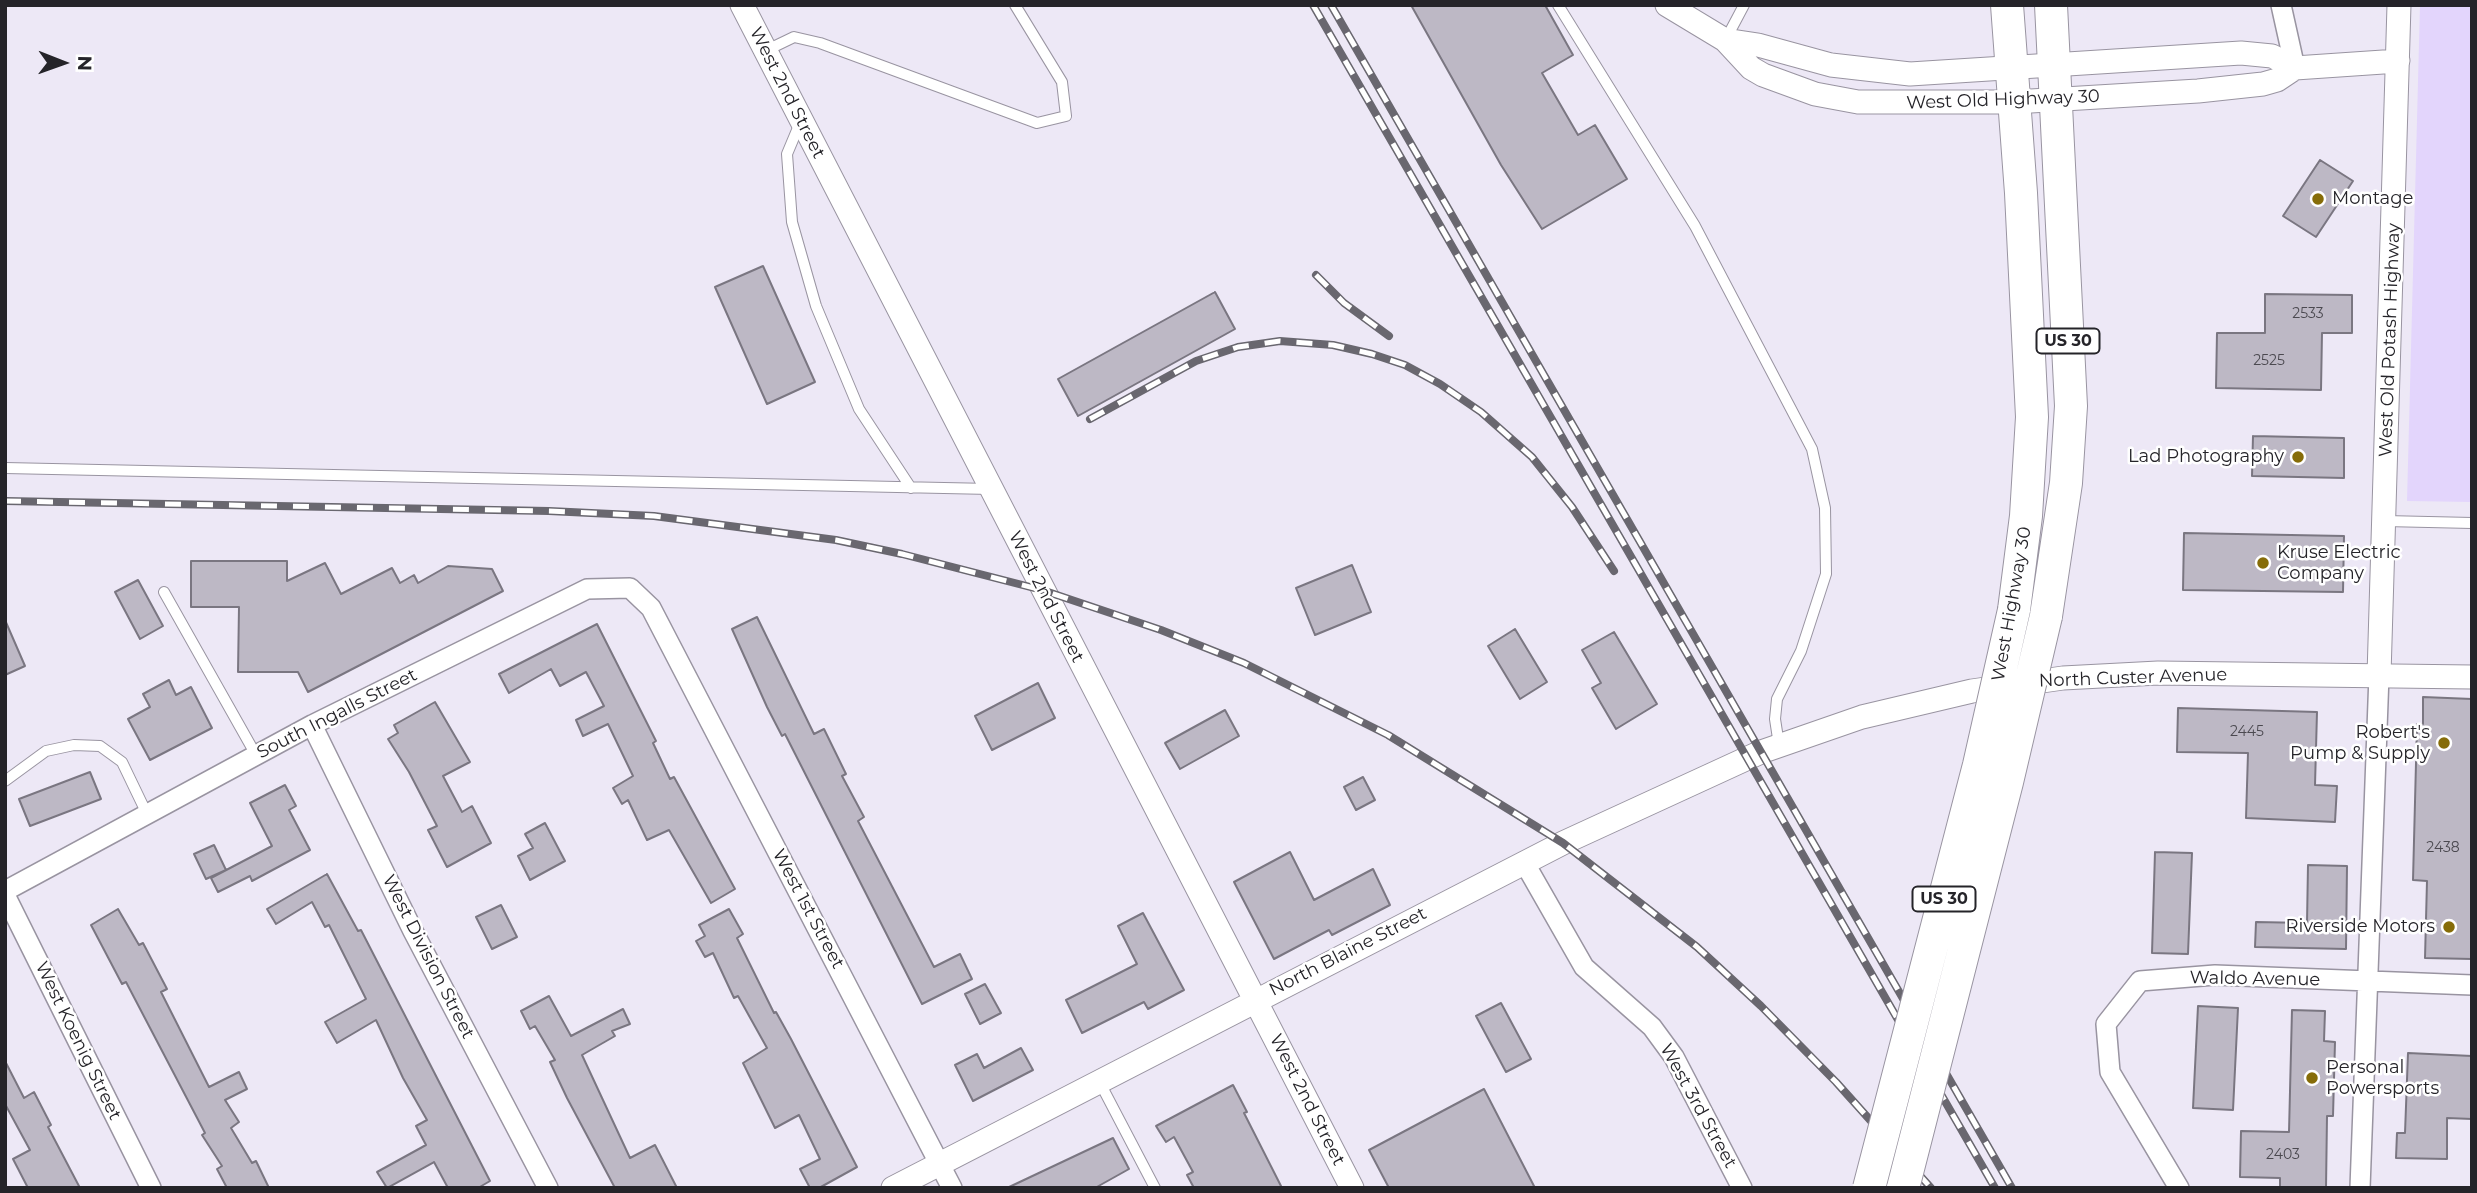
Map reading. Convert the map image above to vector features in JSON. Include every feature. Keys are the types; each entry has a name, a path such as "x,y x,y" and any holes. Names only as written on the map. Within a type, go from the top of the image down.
{"highway":[{"name":"West Highway 30","path":"1869,1188 1975,779 2014,610 2025,529 2032,417 2022,207 2007,5"},
{"name":"West Highway 30","path":"1903,1188 2007,782 2046,616 2066,483 2071,406 2051,5"}],"street":[{"name":"West 2nd Street","path":"741,5 1352,1188"},
{"name":"West Old Highway 30","path":"1667,5 1725,40 1751,68 1763,75 1836,100 1880,104 2014,103 2250,86 2277,80 2295,68 2398,61"},
{"path":"2280,5 2295,68"},
{"name":"West Old Potash Highway","path":"2379,675 2399,5"},
{"name":"West Old Highway 30","path":"1725,40 1768,47 1831,65 1886,73 2241,53 2272,56 2295,68"},
{"name":"South Ingalls Street","path":"5,893 312,725 587,589 630,588 651,608 663,631"},
{"name":"West 1st Street","path":"663,631 952,1188"},
{"name":"North Custer Avenue","path":"1770,748 1887,710 1972,691 2049,680 2158,673 2472,677"},
{"path":"2360,1188 2370,983 2379,675"},
{"name":"West Division Street","path":"312,725 413,931 548,1188"},
{"name":"North Blaine Street","path":"893,1188 1524,862 1770,748"},
{"name":"West 3rd Street","path":"1524,862 1584,967 1652,1027 1674,1057 1742,1188"},
{"name":"West Koenig Street","path":"5,893 151,1188"},
{"name":"Waldo Avenue","path":"2179,1188 2110,1072 2106,1024 2140,981 2215,975 2472,985"}],"lane":[{"path":"765,51 794,37 820,43 1037,123 1066,116 1062,82 1015,5"},
{"path":"1558,5 1695,226 1812,449 1825,508 1826,574 1801,651 1777,699 1770,748"},
{"path":"1725,40 1744,5"},
{"path":"801,119 787,154 793,222 816,306 859,410 911,488"},
{"path":"5,468 991,489"},
{"path":"2385,521 2472,523"},
{"path":"164,592 256,755"},
{"path":"5,781 46,751 74,745 100,746 122,762 147,814"},
{"path":"1099,1080 1155,1188"}],"shaded area":[{"path":"2420,5 2472,5 2472,502 2407,501"}],"building":[{"path":"1411,5 1545,5 1573,55 1542,73 1578,135 1595,125 1627,179 1542,229 1501,165"},
{"name":"Montage","path":"2320,160 2353,181 2316,237 2283,216"},
{"path":"763,266 815,382 767,404 715,287"},
{"path":"1215,292 1235,329 1078,416 1058,379"},
{"path":"2265,294 2352,295 2352,333 2322,333 2321,390 2216,388 2217,333 2265,333"},
{"name":"Lad Photography","path":"2253,436 2344,438 2344,478 2252,476"},
{"name":"Kruse Electric Company","path":"2184,533 2344,536 2343,592 2183,590"},
{"path":"191,561 287,561 287,581 325,563 341,594 392,568 400,583 414,575 418,583 448,566 492,569 503,591 308,692 298,672 238,672 239,607 191,607"},
{"path":"1352,565 1371,612 1315,635 1296,588"},
{"path":"138,580 163,626 140,639 115,592"},
{"path":"757,617 814,734 824,729 846,774 842,776 864,817 858,821 934,967 960,954 972,979 922,1004 785,734 782,736 767,707 732,629"},
{"path":"5,620 25,666 5,675"},
{"path":"597,624 656,741 653,743 670,779 674,777 735,889 711,903 669,830 647,840 628,800 622,804 613,788 633,776 608,724 583,736 576,720 604,706 586,672 560,686 551,669 509,693 499,674"},
{"path":"1515,629 1547,682 1520,699 1488,646"},
{"path":"1614,632 1657,704 1616,729 1592,688 1601,683 1582,650"},
{"path":"169,680 176,695 191,687 212,728 150,760 128,719 150,707 143,694"},
{"path":"1038,683 1055,718 992,750 975,716"},
{"path":"2423,697 2472,699 2472,959 2425,958 2427,881 2413,880 2417,724 2423,724"},
{"path":"435,702 470,762 443,776 462,812 472,806 491,843 447,867 428,830 437,826 409,772 388,739 398,733 394,725"},
{"path":"2178,708 2317,712 2315,785 2337,786 2335,822 2246,818 2248,753 2177,752"},
{"path":"1225,710 1239,736 1180,769 1165,743"},
{"path":"90,772 101,799 30,826 19,799"},
{"path":"1363,777 1375,800 1356,810 1344,787"},
{"path":"285,785 296,806 289,810 310,850 252,881 250,876 218,892 211,878 272,846 250,803"},
{"path":"545,823 565,861 530,880 518,856 533,848 525,834"},
{"path":"214,845 226,870 206,879 194,854"},
{"path":"1290,852 1314,900 1373,869 1390,905 1332,935 1329,930 1274,959 1234,882"},
{"path":"2155,852 2192,853 2188,954 2152,953"},
{"path":"2308,865 2347,866 2346,949 2255,947 2256,922 2307,923"},
{"path":"327,874 358,931 361,930 490,1181 478,1188 448,1188 434,1162 387,1188 377,1172 426,1145 416,1126 427,1120 403,1078 376,1020 337,1043 325,1022 366,999 329,925 325,927 312,902 276,924 267,909"},
{"path":"501,905 517,937 492,949 476,917"},
{"path":"118,909 139,945 143,943 167,989 161,992 209,1087 239,1072 247,1089 225,1100 239,1122 231,1128 252,1163 256,1161 269,1188 227,1188 217,1169 222,1166 202,1135 205,1133 126,982 122,984 91,925"},
{"path":"729,909 743,934 737,938 774,1013 776,1012 791,1039 857,1167 819,1188 810,1188 800,1169 820,1159 799,1115 775,1128 743,1063 767,1048 738,996 734,998 713,953 705,957 696,941 705,936 699,925"},
{"path":"1143,913 1184,990 1148,1009 1144,1002 1082,1033 1066,1000 1137,964 1118,926"},
{"path":"985,984 1001,1013 980,1024 965,994"},
{"path":"549,996 571,1036 623,1009 630,1024 612,1031 615,1036 582,1055 630,1158 655,1145 677,1188 615,1188 550,1062 555,1060 535,1026 530,1029 521,1011"},
{"path":"1501,1003 1531,1059 1506,1072 1476,1016"},
{"path":"2198,1006 2238,1008 2233,1110 2193,1108"},
{"path":"2292,1010 2325,1011 2324,1041 2335,1042 2333,1116 2327,1116 2326,1188 2280,1188 2280,1178 2240,1177 2241,1131 2289,1132"},
{"path":"1021,1048 1033,1070 973,1101 955,1065 977,1054 984,1068"},
{"path":"2408,1053 2472,1056 2472,1119 2447,1118 2447,1159 2396,1158 2397,1133 2405,1133"},
{"path":"5,1061 24,1098 34,1092 51,1125 48,1127 80,1188 28,1188 13,1159 30,1150 5,1104"},
{"path":"1233,1085 1282,1188 1194,1188 1187,1175 1193,1172 1174,1137 1166,1142 1156,1126"},
{"path":"1484,1089 1535,1188 1389,1188 1369,1150"},
{"path":"1113,1138 1129,1169 1095,1188 1007,1188"}],"railway":[{"path":"1313,5 1995,1188"},
{"path":"1331,5 2012,1188"},
{"path":"1316,275 1344,303 1389,336"},
{"path":"1090,419 1196,361 1238,347 1280,341 1333,345 1372,354 1405,365 1440,384 1481,412 1532,457 1572,507 1614,571"},
{"path":"5,501 549,511 654,516 836,540 902,554 1042,590 1161,630 1244,663 1388,735 1563,843 1697,947 1761,1006 1836,1082 1931,1188"}],"place":[{"name":"Montage","path":"2318,199"},
{"name":"Lad Photography","path":"2298,457"},
{"name":"Kruse Electric Company","path":"2263,563"},
{"name":"Robert's Pump & Supply","path":"2444,743"},
{"name":"Riverside Motors","path":"2449,927"},
{"name":"Personal Powersports","path":"2312,1078"}]}
